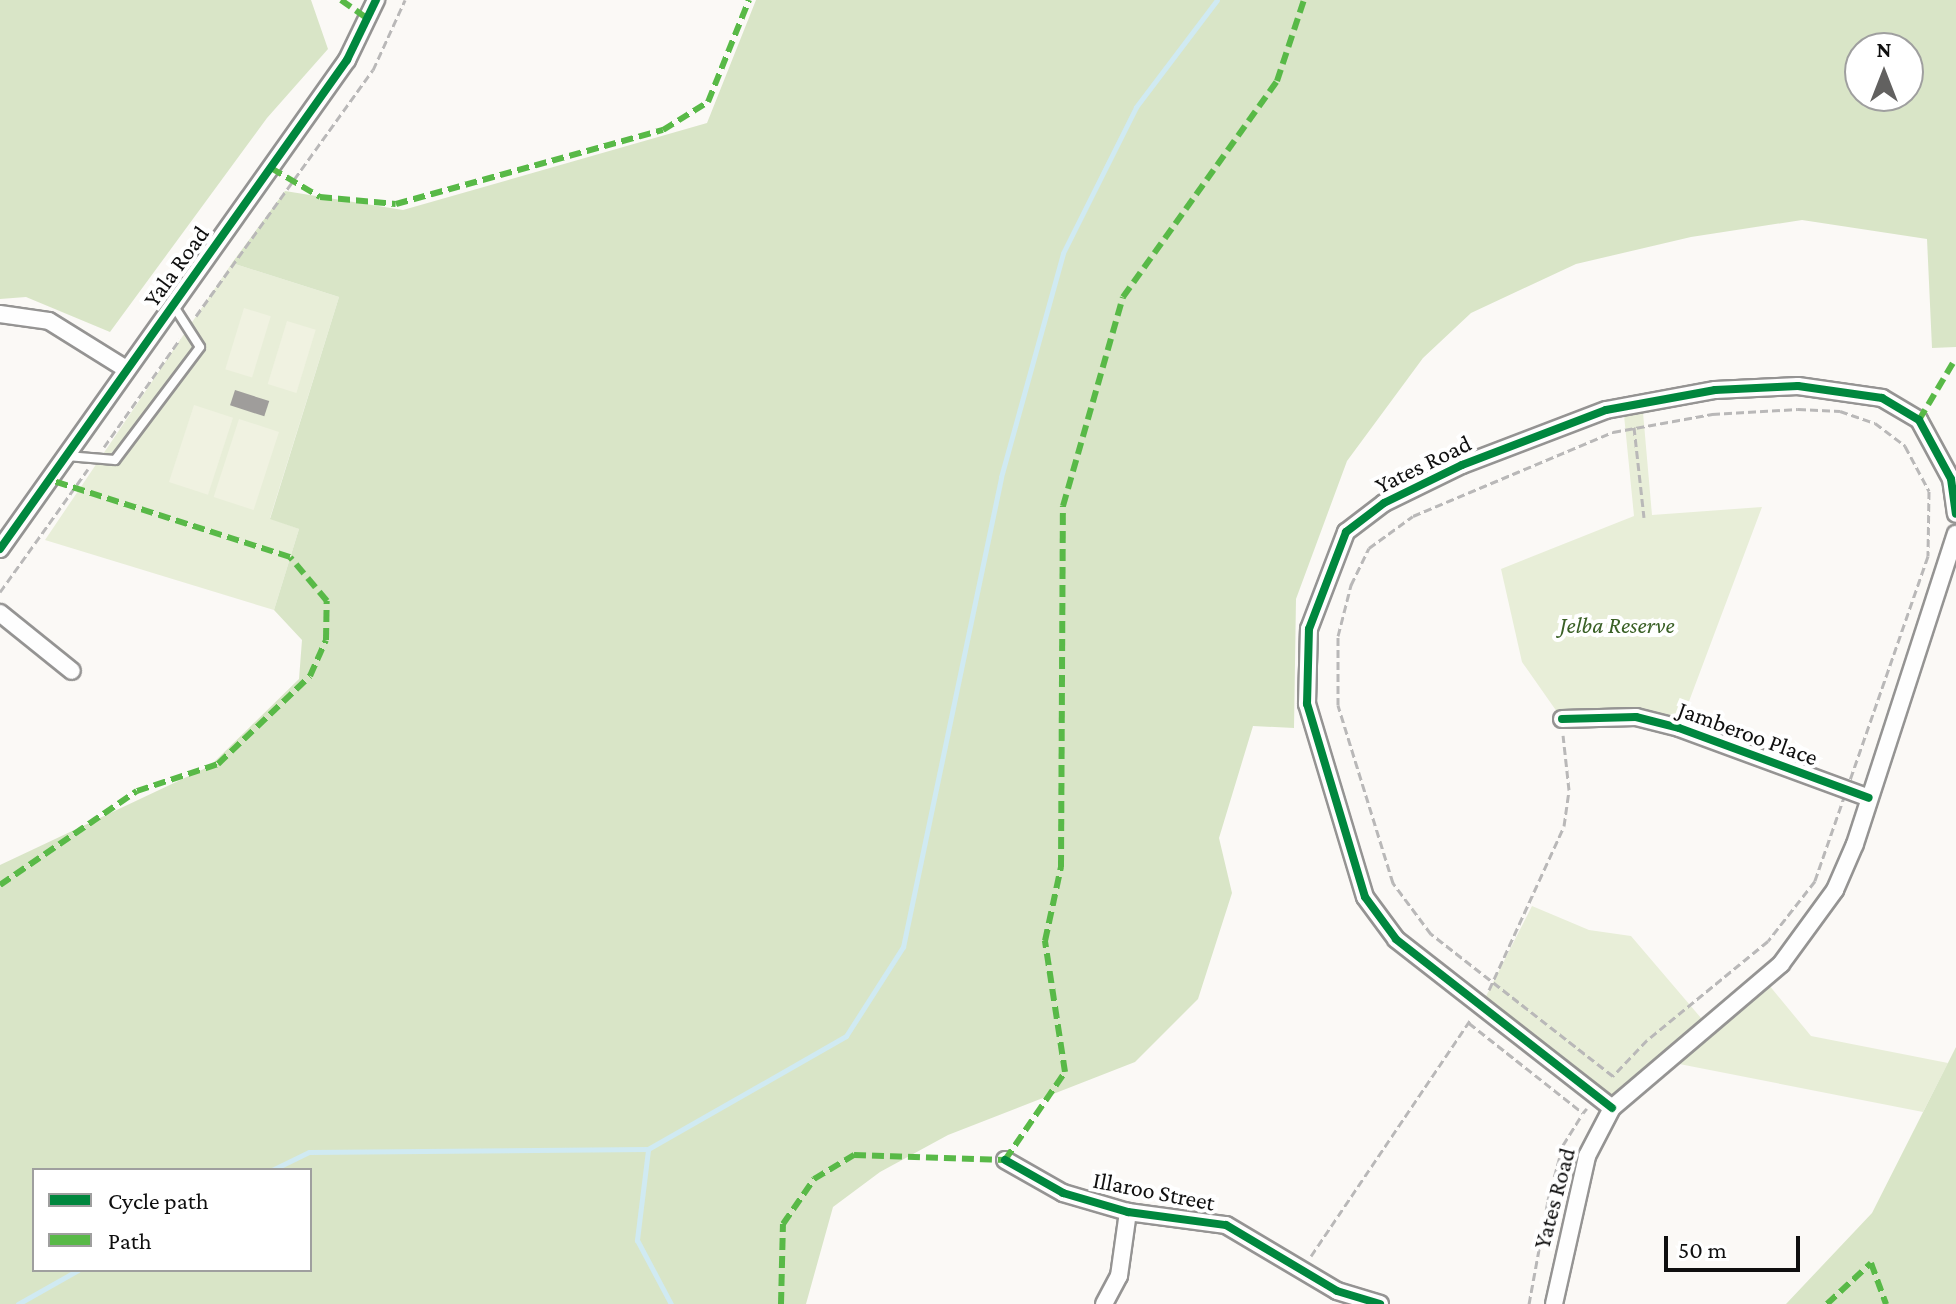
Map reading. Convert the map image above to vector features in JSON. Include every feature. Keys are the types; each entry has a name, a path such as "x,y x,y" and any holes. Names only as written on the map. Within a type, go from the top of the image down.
{"street":[{"name":"Yala Road","path":"0,549 347,60 376,0"},
{"path":"0,314 49,321 126,369"},
{"name":"Yates Road","path":"1612,1108 1396,939 1365,897 1307,704 1309,629 1346,532 1384,503 1462,465 1631,403 1715,390 1798,386 1882,398 1919,420 1940,451 1956,514"},
{"name":"Yates Road","path":"1554,1304 1576,1193 1612,1108 1781,964 1835,890 1869,798 1956,534"},
{"path":"0,613 72,671"},
{"name":"Jamberoo Place","path":"1562,719 1636,717 1679,728 1869,798"},
{"name":"Illaroo Street","path":"1005,1160 1063,1193 1128,1212 1226,1225 1359,1302 1380,1304"},
{"path":"1104,1304 1119,1276 1128,1212"}],"lane":[{"path":"67,456 115,460 200,347 173,305"}],"path":[{"path":"0,592 373,70 405,0"},
{"path":"1631,403 1644,517"},
{"path":"1302,1269 1482,1004 1532,906 1564,826 1569,790 1562,719"},
{"path":"1529,1304 1563,1145 1582,1114"}],"green space":[{"path":"0,0 311,0 328,49 267,118 110,332 26,297 0,299"},
{"path":"756,0 1956,0 1956,347 1932,348 1927,239 1802,220 1691,237 1576,264 1471,313 1423,358 1347,461 1296,599 1294,728 1253,726 1219,838 1232,893 1198,999 1135,1062 948,1135 880,1172 833,1207 806,1304 0,1304 0,865 210,766 299,679 302,640 274,610 299,529 270,519 339,297 232,263 285,191 403,210 707,123"},
{"path":"232,263 339,297 270,518 299,529 274,610 45,540"},
{"path":"244,308 271,316 252,377 225,369"},
{"path":"287,321 316,330 296,393 268,384"},
{"name":"Jelba Reserve","path":"1642,401 1652,515 1762,507 1679,728 1562,719 1522,662 1501,569 1634,516 1623,405"},
{"path":"194,405 233,418 208,495 169,482"},
{"path":"239,419 279,432 254,510 214,497"},
{"path":"1532,906 1589,930 1631,936 1707,1025 1764,979 1811,1036 1948,1063 1923,1112 1664,1061 1612,1108 1482,1004"},
{"path":"1956,1047 1956,1304 1786,1304 1872,1213"}],"building":[{"path":"235,390 269,401 264,416 230,405"}],"waterway":[{"path":"276,1168 309,1152 648,1149 846,1036 903,947 1001,477 1063,253 1136,107 1217,0"},
{"path":"648,1150 637,1240 671,1304"},
{"path":"18,1304 74,1272"}],"marked path":[{"path":"341,0 368,19"},
{"path":"271,168 320,197 396,204 663,130 708,102 749,0"},
{"path":"781,1304 783,1224 814,1179 854,1155 1005,1160 1065,1072 1045,941 1061,867 1063,506 1123,297 1277,81 1304,0"},
{"path":"1919,420 1956,358"},
{"path":"0,885 137,791 218,764 310,676 326,640 327,601 290,557 50,480"},
{"path":"1827,1304 1871,1263 1886,1304"}],"cycle path":[{"path":"0,549 347,60 376,0"},
{"path":"1612,1108 1396,939 1365,897 1307,704 1309,629 1346,532 1384,503 1462,465 1606,410 1715,390 1798,386 1882,398 1919,420 1951,479 1956,514"},
{"path":"1562,719 1636,717 1679,728 1869,798"},
{"path":"1005,1160 1063,1193 1128,1212 1226,1225 1337,1291 1380,1304"}]}
